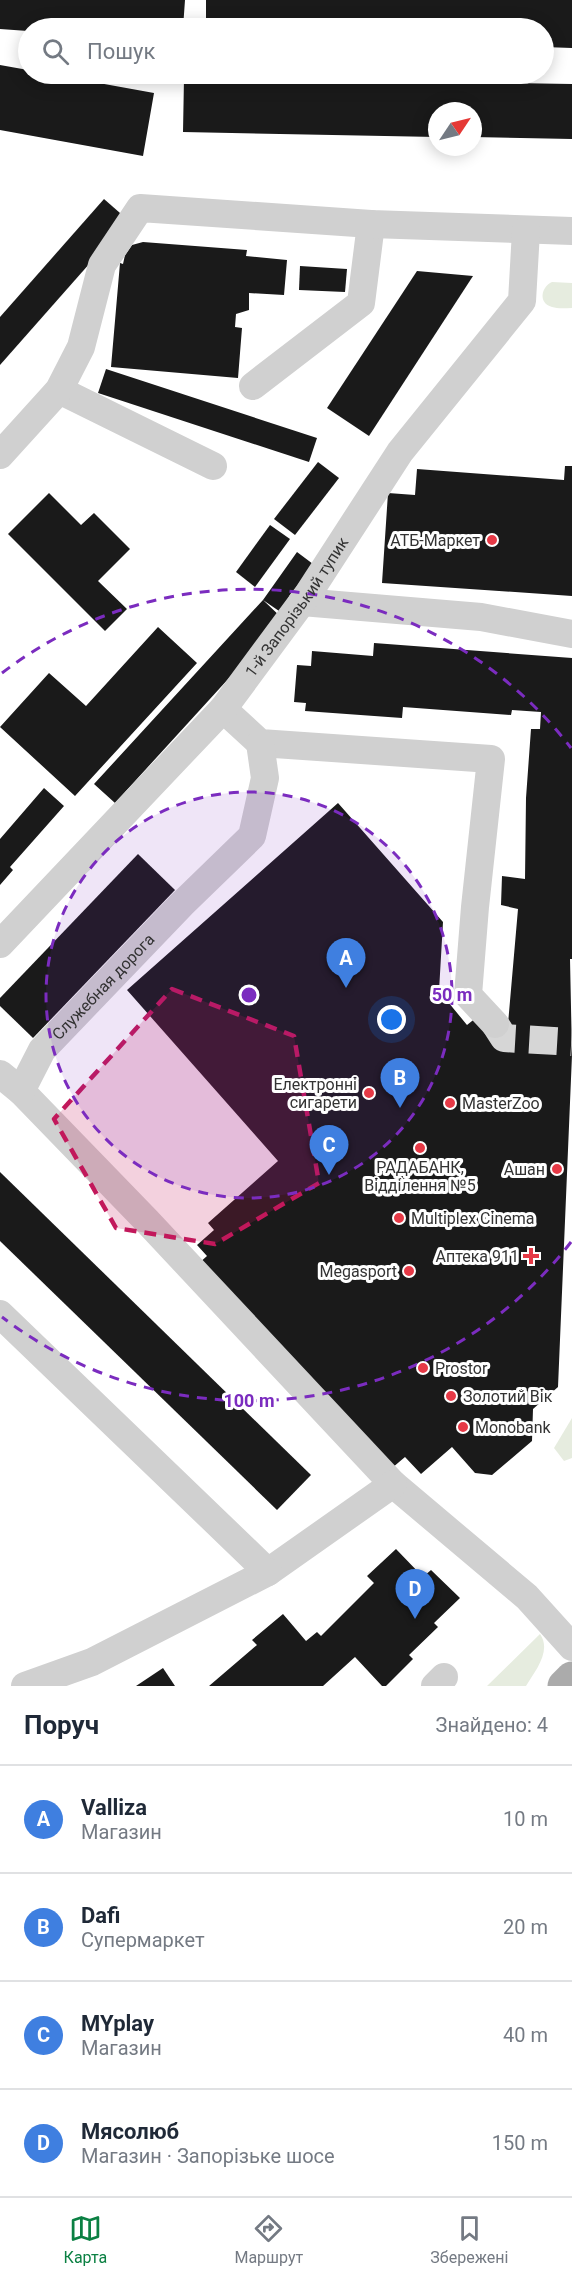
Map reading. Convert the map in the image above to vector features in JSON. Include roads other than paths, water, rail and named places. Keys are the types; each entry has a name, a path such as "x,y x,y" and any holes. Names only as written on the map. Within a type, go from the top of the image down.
{"main road":[{"path":"564,1686 572,1678"}],"lane":[{"path":"0,455 59,390 81,347 102,265 140,208 371,224 572,231"},
{"path":"253,386 361,303 371,224"},
{"name":"1-й Запорізький тупик","path":"0,944 223,710 302,602 400,452 522,301 526,231"},
{"path":"59,390 213,466"},
{"path":"302,602 481,617 572,634"},
{"path":"223,710 260,743 491,759 474,907 468,995 495,1023"},
{"name":"Служебная дорога","path":"17,1080 42,1050 252,836 265,778 260,743"},
{"path":"17,1080 393,1484 526,1597 572,1647"},
{"path":"0,1314 268,1572"},
{"path":"25,1686 92,1662 268,1572 393,1484"}],"tunnel":[{"path":"495,1024 504,1038 572,1042"}],"place":[{"name":"АТБ-Маркет","path":"492,540"},
{"name":"Valliza","path":"346,988"},
{"name":"Електронні сигарети","path":"369,1093"},
{"name":"MasterZoo","path":"450,1103"},
{"name":"Dafi","path":"400,1108"},
{"name":"РАДАБАНК, Відділення №5","path":"420,1148"},
{"name":"Ашан","path":"557,1169"},
{"name":"MYplay","path":"329,1175"},
{"name":"Multiplex Cinema","path":"399,1218"},
{"name":"Аптека 911","path":"531,1256"},
{"name":"Megasport","path":"409,1271"},
{"name":"Prostor","path":"423,1368"},
{"name":"Золотий Вік","path":"451,1396"},
{"name":"Monobank","path":"463,1427"},
{"name":"Мясолюб","path":"415,1619"}]}
